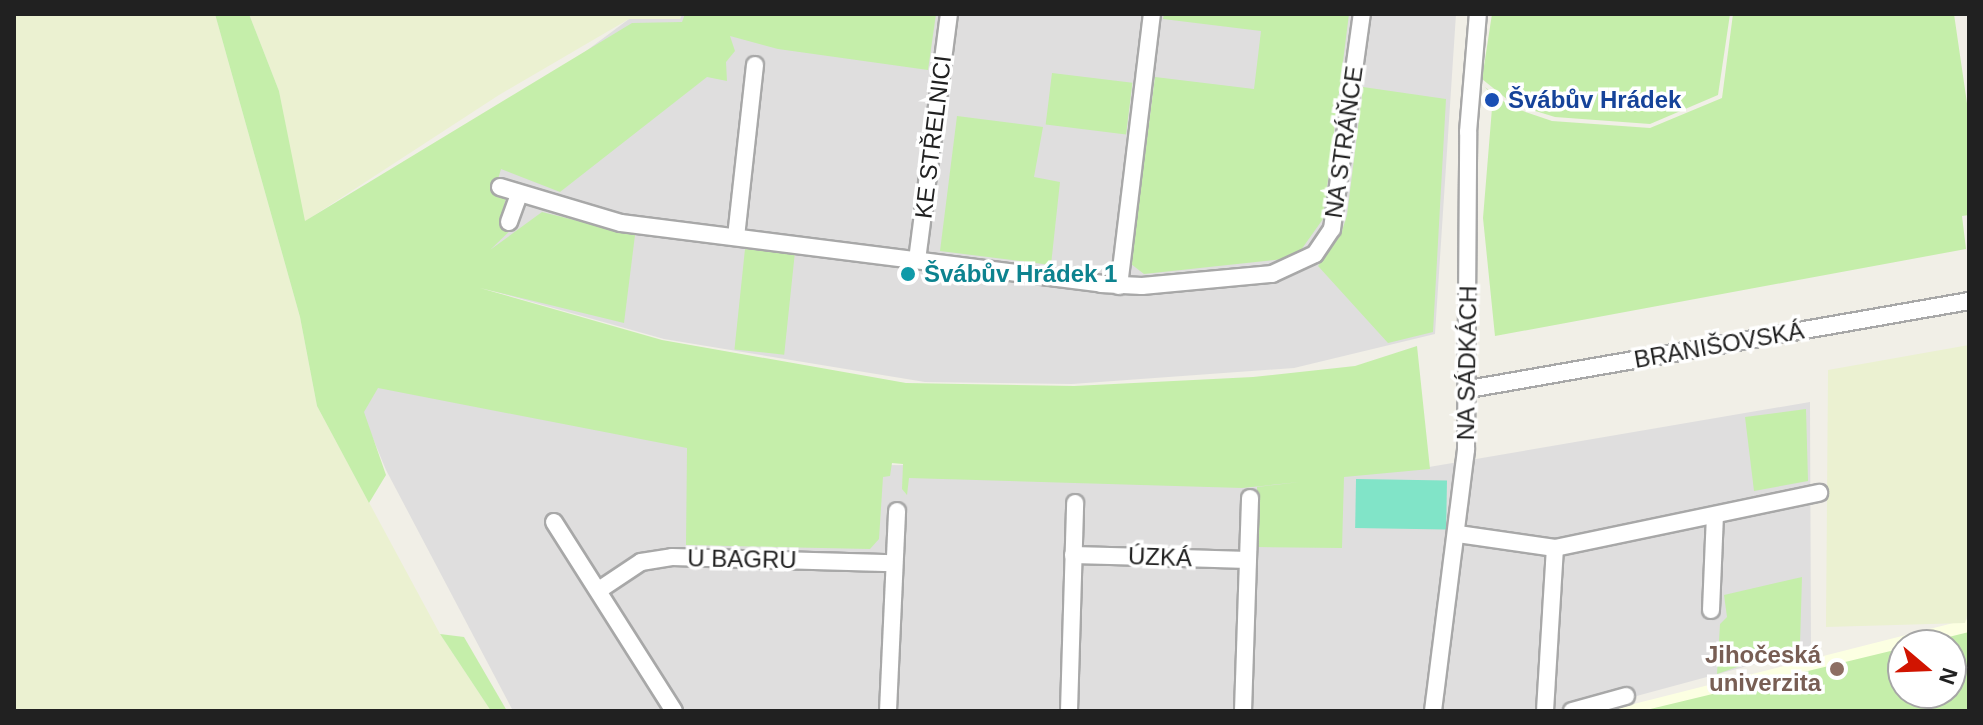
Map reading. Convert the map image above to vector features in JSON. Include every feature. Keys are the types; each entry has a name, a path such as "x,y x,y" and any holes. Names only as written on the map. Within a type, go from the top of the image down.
{"street":[{"name":"KE STŘELNICI","path":"917,260 949,14"},
{"path":"1119,286 1152,14"},
{"name":"NA STRÁŇCE","path":"500,187 621,223 1119,286 1272,274 1315,254 1336,213 1362,14"},
{"name":"NA SÁDKÁCH","path":"1433,711 1458,534 1469,389 1468,132 1478,14"},
{"path":"736,237 755,65"},
{"path":"509,222 519,194"},
{"name":"BRANIŠOVSKÁ","path":"1469,389 1969,301"},
{"path":"1458,534 1555,548 1819,493"},
{"path":"1243,711 1250,498"},
{"path":"1069,711 1075,503"},
{"path":"888,711 897,511"},
{"path":"1711,610 1715,516"},
{"path":"554,522 674,711"},
{"path":"1545,711 1555,548"},
{"name":"ÚZKÁ","path":"1073,555 1248,560"},
{"name":"U BAGRU","path":"599,590 641,562 672,557 893,563"},
{"path":"1572,711 1626,696"}],"shaded area":[{"path":"14,14 215,14 300,317 317,406 440,634 491,711 14,711"},
{"path":"249,14 682,14 680,19 629,19 499,95 304,222 279,91"},
{"path":"682,14 1456,14 1435,334 1294,368 1072,384 925,382 664,339 479,287 492,173 527,95 629,19 680,19"},
{"path":"1969,345 1969,609 1965,623 1826,627 1828,370"},
{"path":"377,385 854,465 1429,467 1810,402 1811,649 1581,711 513,711 386,470 362,412"},
{"name":"Jihočeská univerzita","path":"1969,619 1969,711 1606,711 1887,640 1887,709 1967,709 1967,629 1930,629"}],"green space":[{"path":"215,14 249,14 279,91 305,221 632,23 682,22 685,14 936,14 928,70 778,49 730,36 735,51 726,62 727,81 707,77 560,192 501,169 496,186 506,197 501,219 518,223 490,250 542,212 635,235 624,323 480,288 662,340 906,383 1074,386 1253,377 1355,366 1417,346 1430,469 1344,477 1342,548 1257,547 1257,487 1300,482 1242,488 909,478 907,495 902,489 903,464 892,463 890,476 883,477 879,539 870,549 686,545 687,448 378,388 364,412 386,475 369,503 317,406 300,317"},
{"path":"1164,14 1349,14 1323,219 1301,250 1283,259 1144,274 1131,264 1155,77 1254,89 1261,31 1163,19"},
{"path":"1492,14 1730,14 1718,95 1650,124 1555,117 1513,104 1482,79"},
{"path":"1733,14 1954,14 1969,117 1969,215 1962,216 1966,249 1495,336 1483,218 1493,96 1485,87 1511,107 1552,121 1650,128 1722,98"},
{"path":"1052,73 1132,83 1126,134 1046,125"},
{"path":"1363,87 1446,99 1433,332 1388,343 1318,266 1341,234 1347,215"},
{"path":"957,116 1043,127 1034,177 1060,182 1051,265 940,251"},
{"path":"745,249 795,254 784,355 734,349"},
{"path":"1806,409 1808,481 1754,491 1745,417"},
{"path":"1356,479 1447,481 1446,530 1355,528"},
{"path":"1802,577 1800,645 1717,674 1720,624 1727,617 1724,595"},
{"path":"1967,632 1968,711 1642,711 1887,652 1887,709 1967,709"},
{"path":"440,634 464,637 507,711 491,711"}],"place":[{"name":"Švábův Hrádek","path":"1492,100"},
{"name":"Švábův Hrádek 1","path":"908,274"},
{"name":"Jihočeská univerzita","path":"1837,669"}]}
